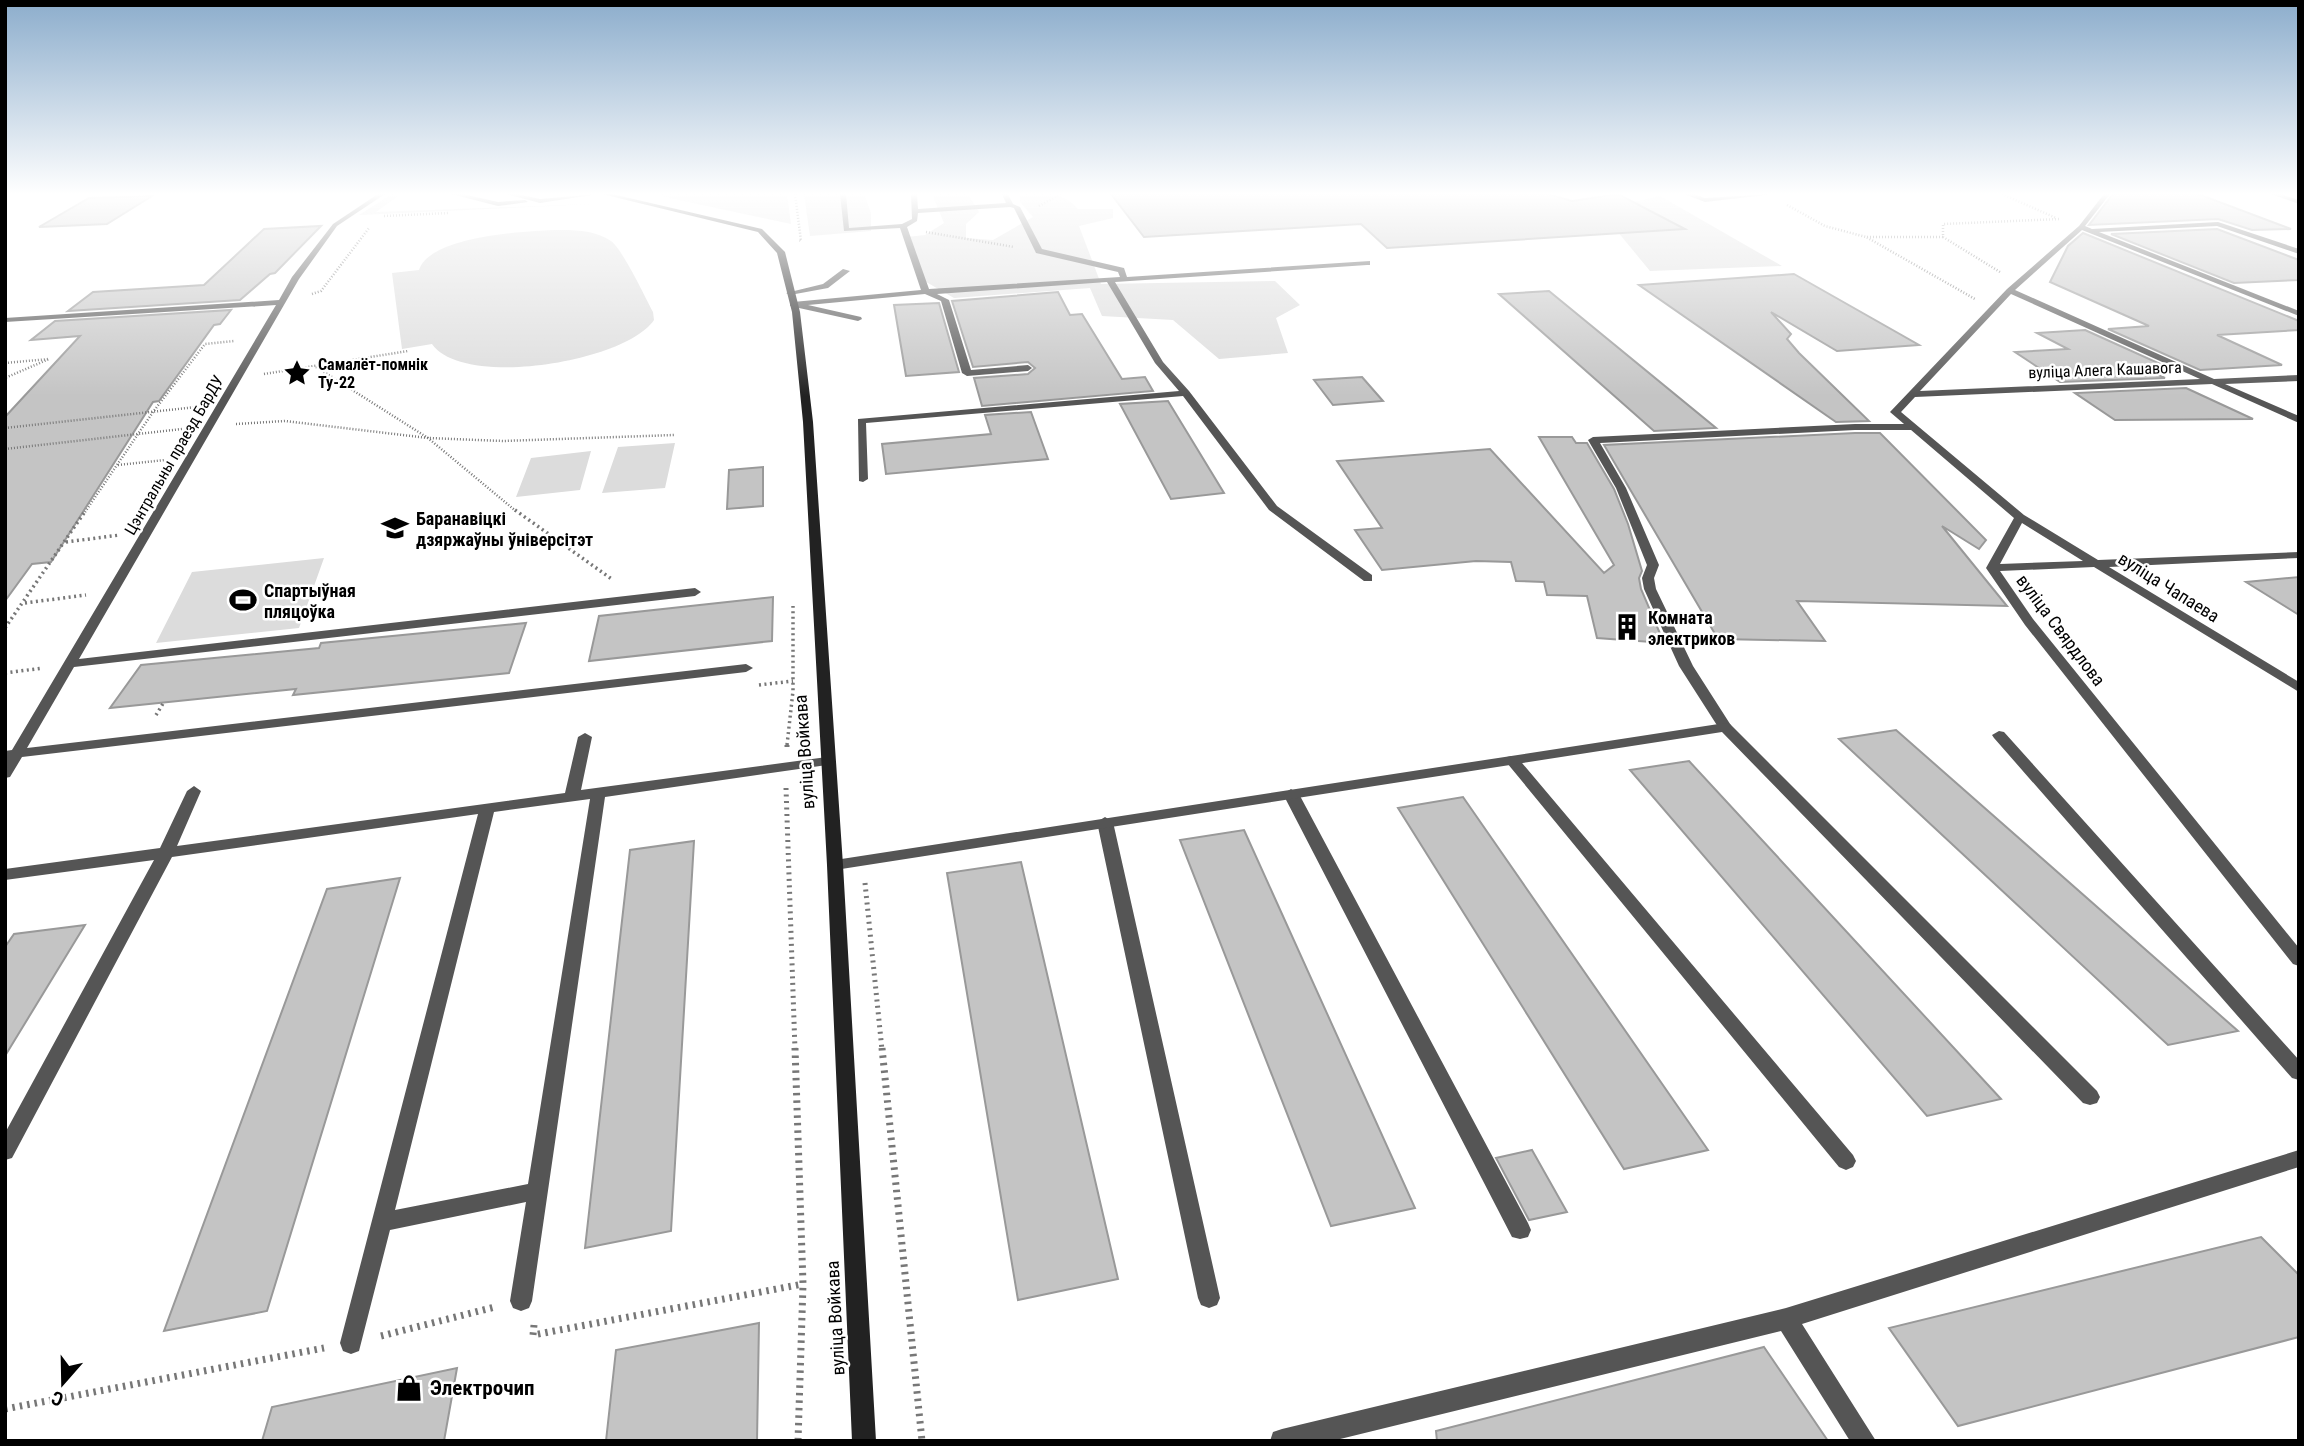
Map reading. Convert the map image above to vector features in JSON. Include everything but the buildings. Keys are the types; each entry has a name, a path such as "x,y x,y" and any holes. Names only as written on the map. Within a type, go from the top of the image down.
{"main road":[{"name":"вуліца Войкава","path":"783,261 792,298 808,422 835,865 864,1441"}],"street":[{"name":"Цэнтральны праезд БарДУ","path":"5,774 12,754 70,664 259,339 308,261"},
{"path":"915,261 926,292 945,300 967,373 1028,368"},
{"path":"1084,261 1121,270 1124,279"},
{"path":"2020,517 1895,412 2014,287 2044,261"},
{"path":"2173,261 2299,314"},
{"path":"792,298 926,292 1367,263"},
{"path":"792,298 825,286 846,271"},
{"path":"1109,279 1159,363 1186,393 1273,508 1368,578"},
{"path":"2014,287 2299,420"},
{"path":"792,298 858,319"},
{"path":"5,320 281,302"},
{"name":"вуліца Алега Кашавога","path":"1912,394 2299,378"},
{"path":"863,478 861,421 1186,393"},
{"path":"1913,427 1593,440 1622,488 1653,565 1648,578 1650,589 1686,666 1725,727 2090,1097"},
{"name":"вуліца Чапаева","path":"2020,517 2299,688"},
{"name":"вуліца Свярдлова","path":"2020,517 1992,568 2038,633 2299,960"},
{"path":"1992,568 2299,555"},
{"path":"70,664 695,592"},
{"path":"12,754 746,668"},
{"path":"835,865 1725,727"},
{"path":"1999,735 2299,1073"},
{"path":"572,796 585,737"},
{"path":"1512,760 1846,1161"},
{"path":"5,874 827,761"},
{"path":"5,1152 167,851 194,791"},
{"path":"521,1301 598,793"},
{"path":"1291,794 1520,1230"},
{"path":"351,1343 487,808"},
{"path":"1105,822 1209,1298"},
{"path":"1282,1441 1786,1319 2299,1158"},
{"path":"382,1222 538,1191"},
{"path":"1786,1319 1864,1441"}],"path":[{"path":"281,302 321,291 344,261"},
{"path":"1909,261 1993,309"},
{"path":"1977,261 2014,287"},
{"path":"5,628 153,412 205,344 259,339"},
{"path":"237,377 408,351"},
{"path":"5,363 49,359 5,378"},
{"path":"316,367 428,438 497,496 639,599"},
{"path":"5,428 221,405"},
{"path":"5,449 209,426 285,421 428,438 503,441 674,435"},
{"path":"117,466 191,456"},
{"path":"65,542 148,531"},
{"path":"24,603 112,591"},
{"path":"793,600 793,691 785,767 803,1284 798,1441"},
{"path":"5,1409 351,1343 537,1297 533,1335 803,1284"}],"shaded area":[{"path":"425,261 626,261 653,312 654,320 638,335 612,348 580,358 544,365 476,365 449,358 432,344 402,349 392,273 419,270"},
{"path":"915,261 1092,261 1101,284 1275,281 1300,305 1276,318 1288,353 1219,359 1173,320 1102,316 1090,288 954,298 921,279"},
{"path":"1642,261 1774,261 1782,266 1650,271"},
{"path":"675,443 665,488 602,493 618,447"},
{"path":"591,451 580,490 516,497 531,458"},
{"name":"Спартыўная пляцоўка","path":"324,558 299,628 156,643 192,572"}],"place":[{"name":"Самалёт-помнік Ту-22","path":"297,373"},
{"name":"Баранавіцкі дзяржаўны ўніверсітэт","path":"395,528"},
{"name":"Спартыўная пляцоўка","path":"243,600"},
{"name":"Комната электриков","path":"1627,627"},
{"name":"Электрочип","path":"409,1388"}]}
